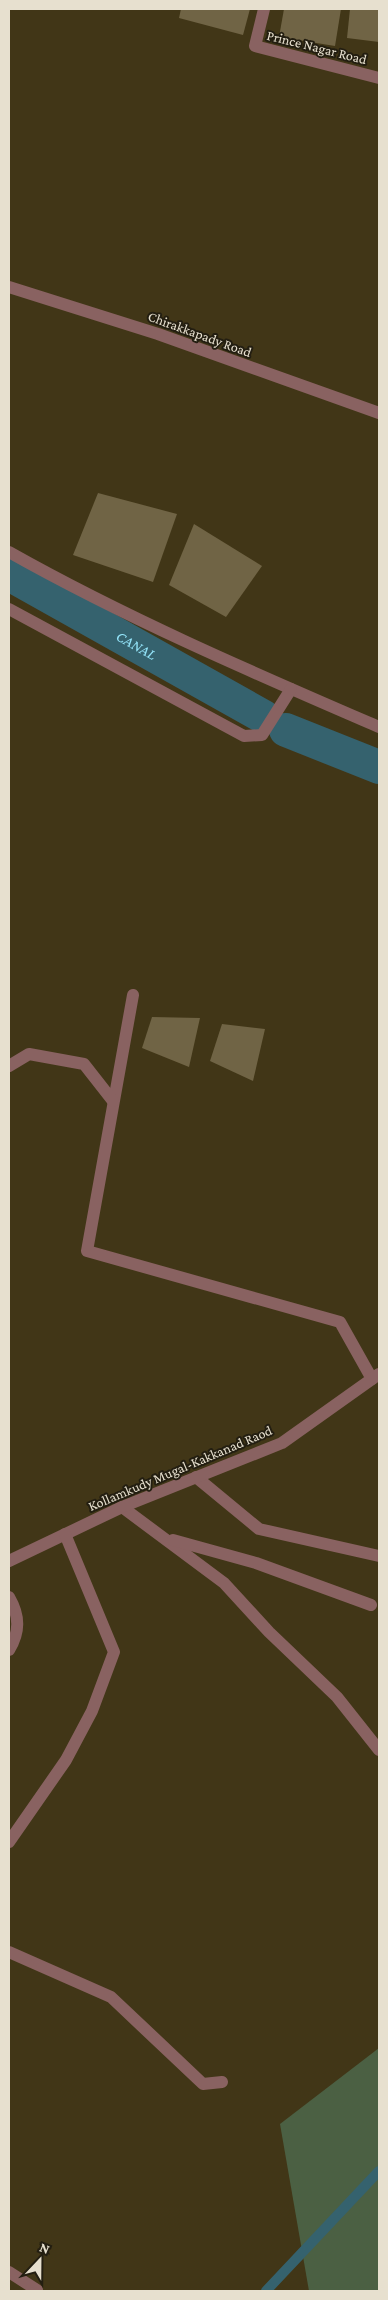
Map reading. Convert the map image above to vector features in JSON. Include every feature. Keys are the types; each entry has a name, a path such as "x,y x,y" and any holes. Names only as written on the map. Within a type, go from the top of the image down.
{"street":[{"name":"Prince Nagar Road","path":"264,9 255,46 379,78"},
{"name":"Chirakkapady Road","path":"9,287 158,334 379,413"},
{"path":"9,552 49,574 215,656 379,727"},
{"path":"9,609 244,736 262,735 291,689"},
{"path":"133,995 87,1251 340,1322 376,1376"},
{"path":"9,1066 29,1054 84,1064 114,1101"},
{"name":"Kollamkudy Mugal-Kakkanad Raod","path":"9,1561 122,1507 282,1443 376,1376"},
{"path":"196,1477 259,1529 379,1556"},
{"path":"122,1507 224,1584 269,1632 337,1696 379,1750"},
{"path":"9,1842 66,1760 92,1711 114,1652 65,1534"},
{"path":"165,1538 256,1563 371,1605"},
{"path":"9,1597 16,1608 17,1637 9,1650"},
{"path":"9,1952 110,1997 203,2084 222,2082"},
{"path":"9,2272 37,2290"}],"green space":[{"path":"379,2048 379,2291 309,2291 280,2124"}],"building":[{"path":"181,9 250,9 243,35 179,18"},
{"path":"284,9 341,9 335,46 279,37"},
{"path":"350,9 379,9 379,42 347,38"},
{"path":"98,493 177,514 153,582 73,555"},
{"path":"194,524 262,566 226,617 169,585"},
{"path":"152,1017 200,1018 189,1067 142,1048"},
{"path":"222,1024 265,1029 253,1081 210,1061"}],"waterway":[{"name":"CANAL","path":"9,574 264,717"},
{"name":"CANAL","path":"286,730 379,767"},
{"path":"266,2291 379,2171"}]}
